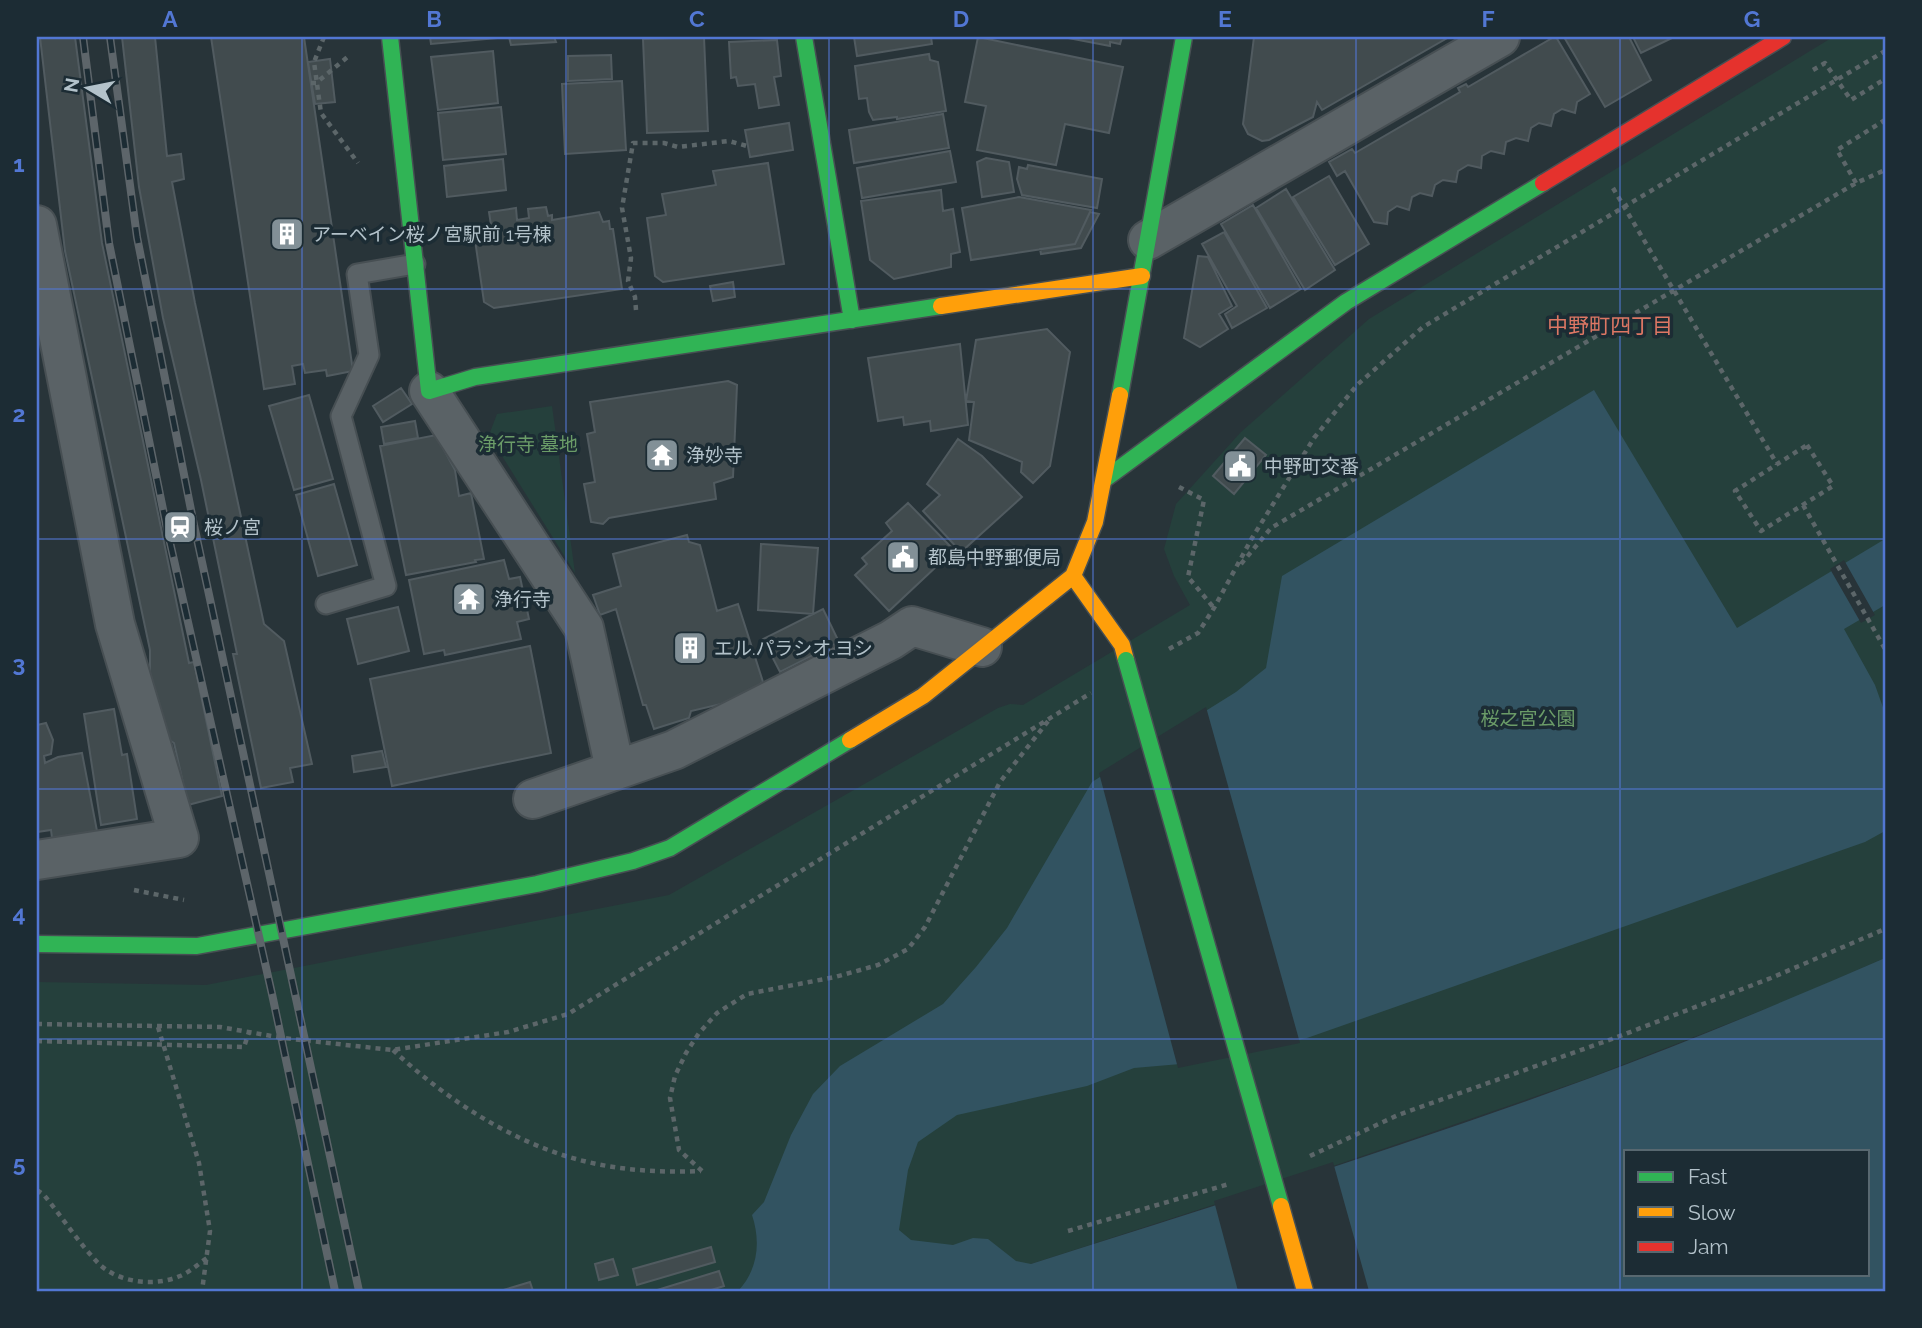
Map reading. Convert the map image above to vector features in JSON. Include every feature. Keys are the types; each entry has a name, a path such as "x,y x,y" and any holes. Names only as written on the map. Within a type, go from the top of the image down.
{"street":[{"path":"390,37 429,391 584,628 615,769"},
{"path":"804,37 852,320"},
{"path":"37,944 197,946 537,884 633,861 670,848 923,696 1073,576 1095,522 1184,37"},
{"path":"429,391 475,377 852,320 1145,258 1500,37"},
{"path":"1105,479 1346,302 1783,37"},
{"path":"37,225 135,714 179,838 37,860"},
{"path":"1073,576 1122,645 1305,1291"},
{"path":"533,799 674,750 891,640 912,626 982,647"}],"lane":[{"path":"326,604 386,586 341,416 369,355 357,274 415,264"}],"path":[{"path":"324,37 314,62 314,83 321,113 363,170"},
{"path":"314,83 354,52"},
{"path":"1801,77 1825,63 1851,100 1885,79"},
{"path":"1856,183 1837,150 1885,120"},
{"path":"636,314 635,297 628,281 631,258 622,208 633,143 664,143 678,147 729,141 747,146"},
{"path":"1236,570 1271,528 1856,183 1885,170"},
{"path":"1621,201 1777,464"},
{"path":"1807,445 1833,486 1803,505 1761,531 1735,491 1807,445"},
{"path":"1179,488 1204,499 1188,577 1214,608"},
{"path":"1803,505 1885,649"},
{"path":"392,1050 420,1075 460,1104 514,1133 568,1157 607,1166 665,1172 702,1171 679,1150 670,1098 675,1076 699,1033 717,1013 747,994 856,971 877,965 908,948 925,927 1000,782 1053,715"},
{"path":"1298,1161 1398,1115 1771,978 1885,929"},
{"path":"158,1026 199,1163 210,1231 202,1291"},
{"path":"37,1041 244,1047 249,1032"},
{"path":"1068,1231 1234,1182"},
{"path":"37,1190 44,1195 99,1264 115,1275 148,1282 163,1280 188,1272 207,1257"}],"green space":[{"name":"桜之宮公園","path":"1833,37 1885,37 1885,958 1791,999 1589,1078 1339,1164 1031,1264 937,1291 37,1291 37,982 206,985 669,895 998,708 1010,704 1023,705 1190,605 1174,576 1164,549 1176,504 1241,432 1369,319"},
{"name":"浄行寺 墓地","path":"552,406 575,573 489,435 497,414"}],"water":[{"path":"1594,390 1737,628 1885,539 1885,605 1844,629 1875,685 1885,713 1885,831 1865,842 1307,1038 1192,1063 1134,1068 1087,1086 957,1115 918,1142 908,1170 899,1230 911,1240 953,1245 973,1238 988,1239 1016,1261 1031,1264 1312,1174 1521,1103 1702,1035 1885,958 1885,1291 738,1291 750,1274 756,1255 752,1215 764,1202 791,1135 813,1094 840,1066 943,1004 1007,928 1092,782 1236,692 1266,668 1282,576"}],"pier":[{"path":"1844,560 1875,615 1861,623 1830,569"},
{"path":"1206,707 1300,1043 1178,1068 1099,773"},
{"path":"1333,1162 1369,1291 1238,1291 1214,1201"}],"building":[{"path":"40,37 75,37 102,243 189,663 194,662 222,796 188,805 174,743 162,735 150,673 150,650 65,251"},
{"path":"122,37 155,37 167,156 181,154 184,179 172,182 195,303 264,624 284,641 312,764 290,768 293,782 261,788 201,480 163,318 139,187"},
{"name":"アーベイン桜ノ宮駅前 1号棟","path":"211,37 304,37 353,371 327,376 326,370 305,373 303,364 292,366 295,384 264,389"},
{"path":"430,37 509,37 431,44"},
{"path":"509,37 554,37 556,42 511,45"},
{"path":"704,37 708,131 647,133 643,39"},
{"path":"854,37 931,37 932,44 857,56"},
{"path":"978,37 1123,67 1109,133 1065,124 1056,165 977,150 986,106 965,102"},
{"path":"1063,37 1122,37 1120,44 1110,42 1110,46"},
{"path":"1254,37 1449,37 1322,110 1317,102 1313,117 1262,141 1248,134 1243,124"},
{"path":"1554,37 1590,94 1577,102 1575,113 1562,109 1554,114 1551,126 1539,123 1531,128 1528,141 1516,138 1506,142 1504,154 1491,151 1482,156 1481,168 1468,165 1458,171 1456,182 1443,180 1435,185 1432,196 1420,193 1412,197 1409,210 1397,206 1388,212 1387,224 1374,222 1345,171 1337,176 1329,162 1352,149 1355,153 1460,92 1458,88 1466,84 1468,87"},
{"path":"1564,37 1629,37 1651,80 1605,107"},
{"path":"1633,37 1674,37 1641,53"},
{"path":"777,40 781,76 774,77 779,105 759,108 755,84 738,86 736,77 731,78 729,42"},
{"path":"493,51 498,103 438,110 431,57"},
{"path":"929,54 930,60 938,62 946,111 873,120 867,98 859,99 855,66"},
{"path":"611,55 612,79 568,81 568,56"},
{"path":"330,59 335,102 315,104 308,62"},
{"path":"622,81 626,150 565,154 562,84"},
{"path":"501,107 506,154 443,160 438,113"},
{"path":"943,114 949,148 854,163 849,130"},
{"path":"789,123 793,150 750,157 745,130"},
{"path":"950,151 956,182 862,198 857,168"},
{"path":"986,158 1009,162 1014,192 982,197 977,162"},
{"path":"503,159 506,190 447,197 444,166"},
{"path":"768,163 784,264 663,282 655,276 647,218 666,215 662,194 716,185 713,171"},
{"path":"1028,165 1102,179 1097,208 1022,195 1017,179 1019,167 1027,169"},
{"path":"1329,176 1369,244 1335,265 1293,197"},
{"path":"1286,189 1335,270 1305,290 1256,208"},
{"path":"941,190 943,211 953,209 960,252 951,254 951,267 894,279 870,260 861,201"},
{"path":"1019,197 1091,210 1075,244 971,260 962,208"},
{"path":"1253,205 1301,289 1270,308 1221,224"},
{"path":"546,207 552,220 599,212 603,222 609,221 610,229 613,229 622,289 494,308 484,302 475,240 484,226 491,225 489,212 516,208 517,220 529,218 528,209"},
{"path":"1090,212 1099,214 1081,248 1041,254 1040,249 1075,244"},
{"path":"1224,232 1267,308 1232,328 1225,314 1237,306 1202,244"},
{"path":"1198,256 1208,257 1232,306 1219,314 1228,329 1200,347 1184,338"},
{"path":"733,282 735,297 713,301 710,286"},
{"path":"1047,329 1070,352 1050,466 1033,483 1021,472 1022,462 969,440 974,402 966,401 976,340"},
{"path":"960,344 968,425 931,431 930,421 904,425 903,417 878,421 868,358"},
{"name":"浄妙寺","path":"728,381 737,385 733,477 714,483 716,499 609,518 603,524 591,522 584,484 595,482 587,434 595,432 590,402"},
{"path":"401,388 412,404 383,422 373,406"},
{"path":"309,395 333,479 294,490 269,406"},
{"path":"415,421 418,438 384,444 381,427"},
{"path":"436,435 455,470 459,496 471,493 484,559 406,575 380,446"},
{"name":"中野町交番","path":"1245,438 1266,455 1234,494 1213,476"},
{"path":"958,439 982,456 1022,497 961,552 923,511 940,495 927,484"},
{"path":"334,484 357,565 318,576 296,495"},
{"path":"908,503 954,550 889,611 855,575 867,564 862,558 892,531 886,523"},
{"name":"エル.パラシオ.ヨシ","path":"687,535 689,542 700,545 717,611 738,604 763,682 738,700 691,711 689,718 654,729 646,705 643,705 616,609 600,615 593,595 621,586 613,554"},
{"path":"761,544 818,548 813,614 758,610"},
{"name":"浄行寺","path":"504,560 509,579 520,577 529,619 517,622 521,639 445,655 444,650 424,654 409,580"},
{"path":"398,607 409,651 358,664 347,619"},
{"path":"823,609 839,642 780,672 763,639"},
{"path":"530,646 551,753 392,786 370,679"},
{"path":"114,709 122,755 127,754 137,819 101,825 84,714"},
{"path":"46,723 53,740 51,754 44,756 45,763 58,757 82,753 97,831 52,838 51,830 37,832 37,725"},
{"path":"382,751 386,767 354,772 352,756"},
{"path":"711,1247 715,1262 637,1285 633,1269"},
{"path":"613,1259 618,1275 599,1280 595,1264"},
{"path":"719,1271 724,1286 708,1291 654,1291"},
{"path":"530,1282 533,1291 500,1291"}],"railway":[{"path":"83,37 109,243 167,529 272,994 335,1291"},
{"path":"110,37 137,237 194,525 359,1291"}],"traffic: fast":[{"path":"390,37 429,391 475,377 941,306"},
{"path":"804,37 852,320"},
{"path":"1120,395 1184,37"},
{"path":"1105,479 1346,302 1543,183"},
{"path":"1126,660 1281,1206"},
{"path":"37,944 197,946 537,884 633,861 670,848 850,740"}],"traffic: slow":[{"path":"941,306 1142,276"},
{"path":"850,740 923,696 1073,576 1095,522 1120,395"},
{"path":"1073,576 1122,645 1126,660"},
{"path":"1281,1206 1305,1291"}],"traffic: jam":[{"path":"1543,183 1783,37"}],"place":[{"name":"アーベイン桜ノ宮駅前 1号棟","path":"287,234"},
{"name":"浄妙寺","path":"662,455"},
{"name":"中野町交番","path":"1240,466"},
{"name":"桜ノ宮","path":"180,527"},
{"name":"都島中野郵便局","path":"903,557"},
{"name":"浄行寺","path":"469,599"},
{"name":"エル.パラシオ.ヨシ","path":"690,648"}],"district":[{"name":"中野町四丁目","path":"1610,326"}]}
